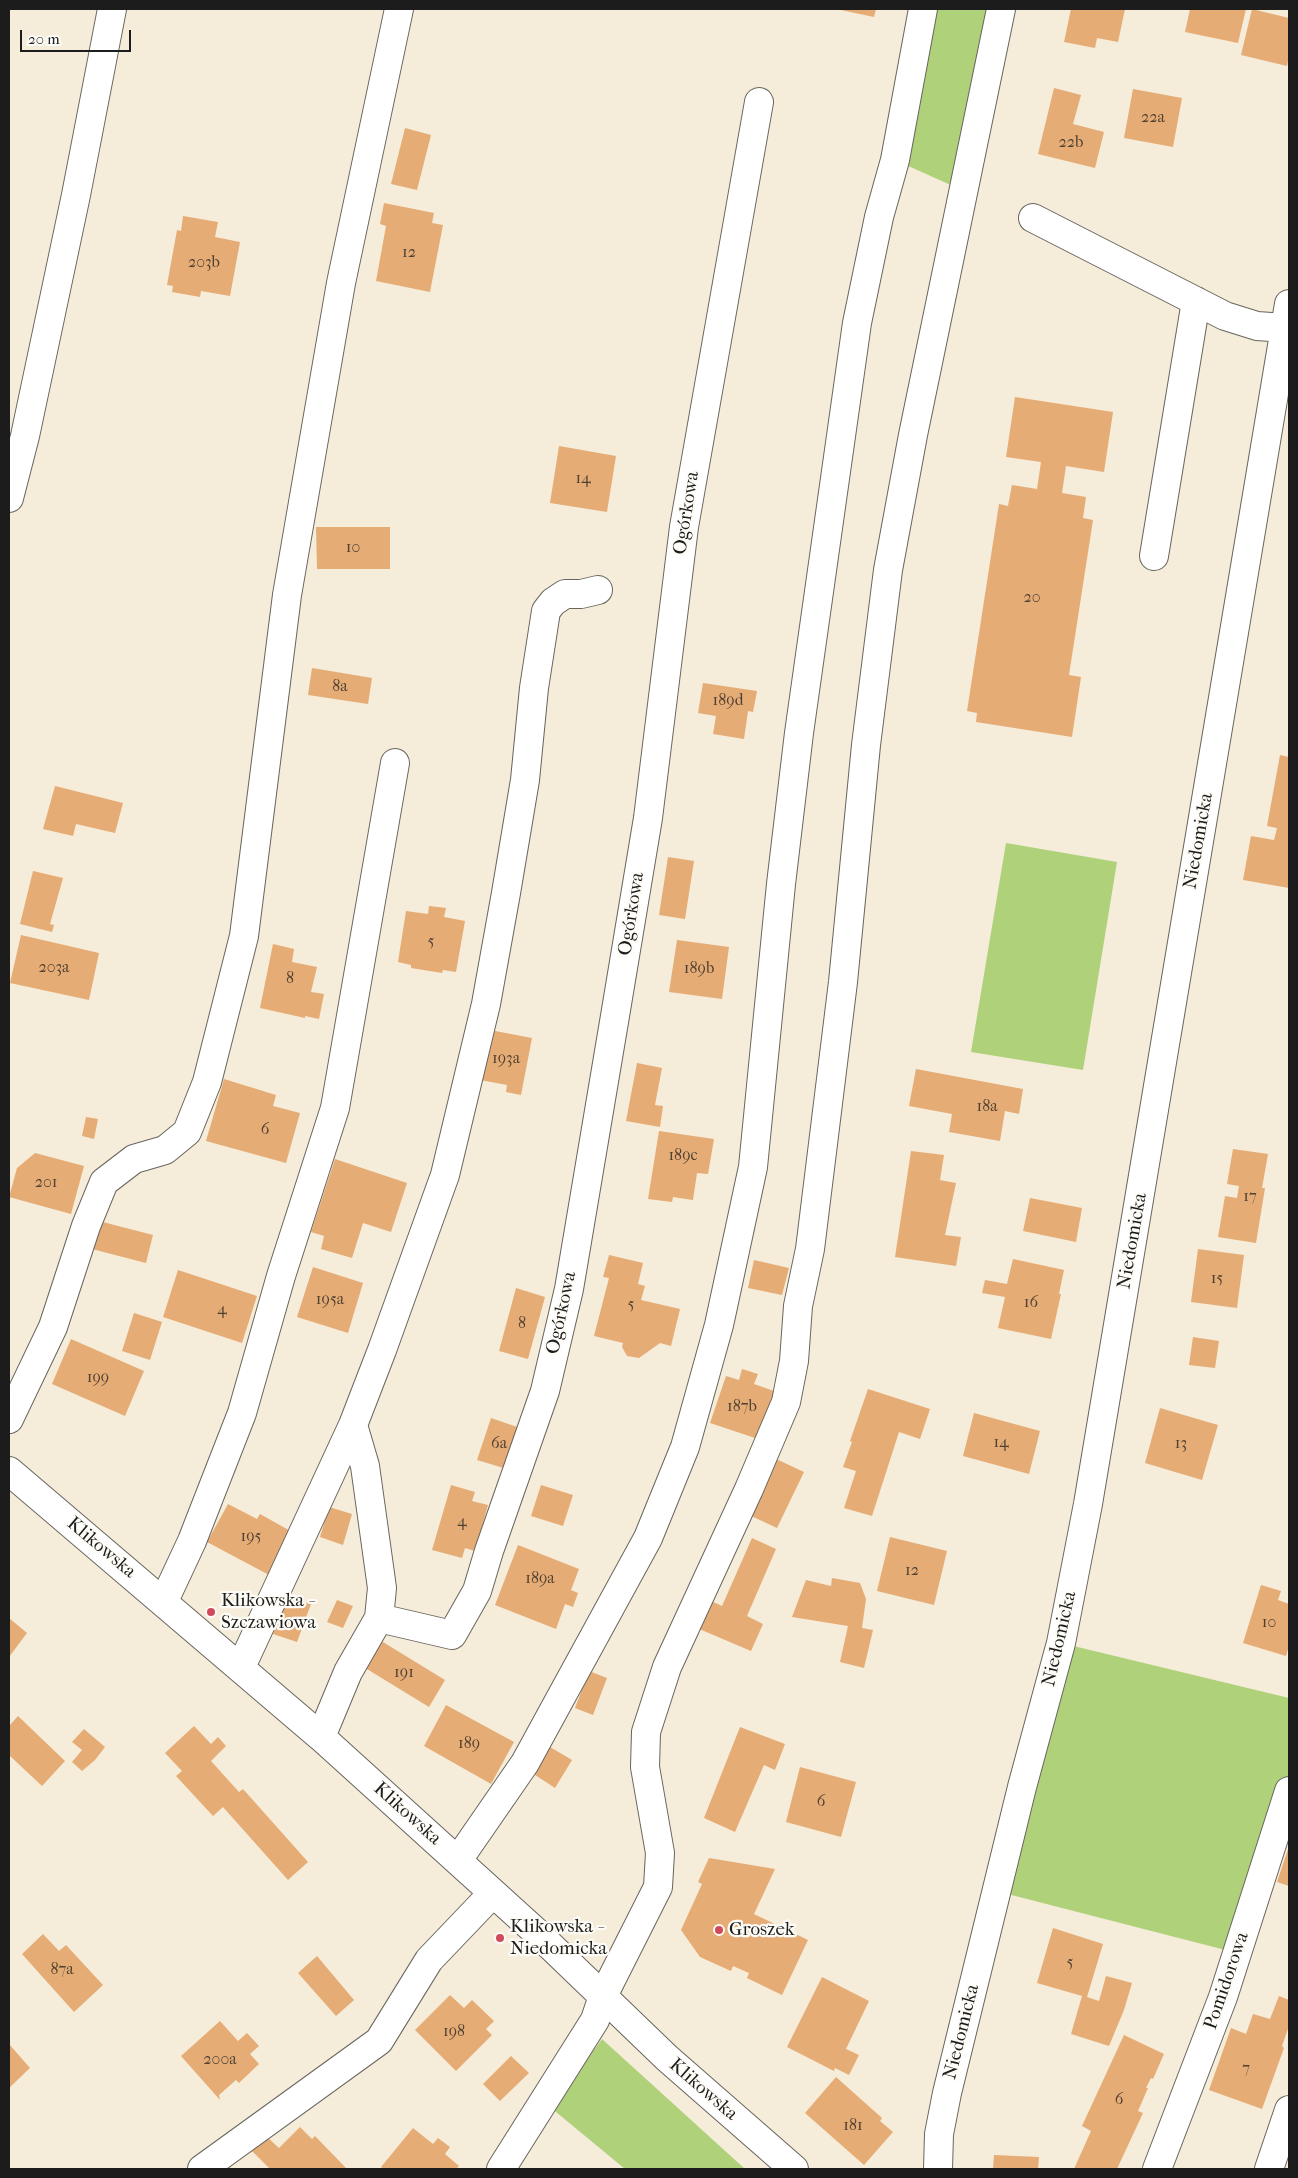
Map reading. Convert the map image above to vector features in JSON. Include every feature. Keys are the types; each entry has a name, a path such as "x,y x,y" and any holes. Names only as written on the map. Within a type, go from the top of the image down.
{"street":[{"path":"9,498 25,436 74,205 112,9"},
{"path":"9,1419 53,1328 86,1226 104,1182 134,1159 165,1150 187,1132 207,1082 244,936 287,595 341,283 399,9"},
{"path":"458,1860 525,1763 648,1538 685,1447 719,1325 753,1167 782,875 799,733 857,323 879,216 895,160 923,9"},
{"path":"501,2169 595,2020 603,1996 658,1888 660,1852 646,1767 646,1732 667,1667 749,1489 786,1402 794,1361 798,1306 810,1249 843,982 866,745 888,570 913,435 1001,9"},
{"name":"Ogórkowa","path":"379,1618 452,1636 477,1591 544,1391 569,1288 620,987 648,818 684,527 759,102"},
{"path":"1032,218 1225,316 1257,326 1287,316"},
{"path":"1154,556 1190,326 1196,301"},
{"name":"Niedomicka","path":"938,2169 939,2134 947,2093 1022,1787 1061,1643 1088,1504 1287,316"},
{"path":"241,1667 353,1425 445,1175 486,1004 525,780 534,688 546,611 553,602 565,594 581,594 598,590"},
{"path":"164,1601 192,1541 242,1413 281,1276 335,1108 396,763"},
{"path":"321,1736 348,1672 379,1618 382,1588 365,1466 353,1425"},
{"name":"Klikowska","path":"9,1471 321,1736 458,1860 667,2058 794,2169"},
{"name":"Pomidorowa","path":"1158,2169 1222,1998 1289,1791"},
{"path":"202,2169 379,2041 429,1960 493,1893"},
{"path":"1269,2169 1289,2110"}],"green space":[{"path":"923,9 1001,9 964,191 895,160"},
{"path":"1006,843 1117,862 1083,1070 971,1052"},
{"path":"1061,1643 1289,1698 1289,1791 1237,1953 996,1891"},
{"path":"602,2039 745,2169 625,2169 550,2107"}],"building":[{"path":"836,9 876,9 874,17"},
{"path":"1071,9 1125,9 1118,42 1097,38 1095,48 1064,42"},
{"path":"1190,9 1246,9 1238,43 1185,32"},
{"path":"1252,9 1289,18 1289,56 1287,66 1241,55"},
{"path":"1054,88 1081,95 1073,124 1104,132 1095,168 1038,154"},
{"path":"1133,89 1182,98 1173,147 1124,138"},
{"path":"405,128 431,135 417,190 391,184"},
{"path":"384,203 434,213 432,223 443,225 430,292 376,281 386,226 380,224"},
{"path":"183,216 218,222 215,237 240,242 230,296 201,291 200,297 172,292 173,286 167,285 177,230 181,231"},
{"path":"1015,397 1113,412 1104,472 1066,466 1062,493 1086,497 1083,518 1093,520 1069,675 1081,677 1072,737 976,722 977,713 967,711 999,504 1008,506 1012,485 1037,489 1041,462 1006,457"},
{"path":"559,446 616,456 607,512 550,503"},
{"path":"316,527 390,527 390,569 317,569"},
{"path":"312,668 372,678 368,704 308,695"},
{"path":"703,683 757,691 753,712 748,711 744,739 713,734 716,716 698,713"},
{"path":"1280,755 1289,757 1289,888 1243,880 1251,836 1274,840 1277,828 1267,826"},
{"path":"55,786 123,803 115,833 76,824 73,836 43,829"},
{"path":"668,857 694,861 685,919 659,915"},
{"path":"33,871 63,878 50,924 54,925 52,932 20,924"},
{"path":"429,906 446,908 444,917 465,921 456,972 443,970 442,973 411,968 411,965 398,962 406,911 428,914"},
{"path":"21,935 99,953 89,1000 10,983"},
{"path":"677,940 729,947 722,999 669,992"},
{"path":"273,944 294,949 292,962 317,967 311,992 324,994 319,1019 305,1016 305,1018 260,1008"},
{"path":"490,1030 532,1038 521,1095 506,1092 507,1085 480,1080"},
{"path":"637,1063 662,1068 655,1105 663,1106 660,1127 626,1121"},
{"path":"916,1069 1023,1089 1019,1114 1005,1111 1000,1141 949,1132 952,1114 909,1106"},
{"path":"224,1079 276,1095 273,1106 300,1113 286,1163 206,1141"},
{"path":"86,1117 98,1119 94,1139 82,1136"},
{"path":"659,1131 714,1139 708,1174 697,1173 693,1200 673,1197 672,1202 648,1199"},
{"path":"1233,1149 1268,1154 1262,1188 1265,1188 1256,1243 1218,1237 1225,1196 1237,1198 1239,1186 1227,1184"},
{"path":"911,1151 944,1155 940,1180 956,1183 945,1235 961,1237 956,1266 895,1257"},
{"path":"35,1153 84,1166 71,1214 9,1197 17,1168"},
{"path":"335,1159 407,1183 391,1232 363,1223 352,1258 321,1249 324,1236 311,1232"},
{"path":"1030,1198 1082,1208 1076,1242 1023,1231"},
{"path":"95,1220 153,1235 146,1263 88,1248"},
{"path":"1198,1249 1244,1255 1237,1308 1191,1302"},
{"path":"609,1255 643,1263 638,1284 645,1286 641,1300 680,1309 671,1346 660,1343 639,1358 627,1356 622,1347 623,1343 594,1336 609,1278 603,1277"},
{"path":"1013,1259 1064,1270 1051,1339 998,1328 1005,1297 982,1293 985,1280 1007,1284"},
{"path":"754,1260 789,1268 782,1295 748,1288"},
{"path":"313,1267 363,1283 348,1333 297,1317"},
{"path":"178,1270 257,1296 242,1343 163,1317"},
{"path":"516,1288 545,1297 528,1359 499,1351"},
{"path":"134,1313 162,1322 150,1360 122,1351"},
{"path":"1193,1337 1219,1341 1215,1368 1189,1365"},
{"path":"71,1339 144,1371 125,1416 52,1384"},
{"path":"742,1369 758,1374 754,1384 774,1391 758,1439 710,1423 726,1376 739,1380"},
{"path":"868,1389 930,1409 920,1439 899,1432 872,1516 844,1508 856,1471 843,1467"},
{"path":"1160,1408 1218,1425 1202,1480 1145,1463"},
{"path":"974,1413 1040,1431 1029,1474 963,1456"},
{"path":"491,1418 520,1428 507,1469 477,1460"},
{"path":"774,1458 804,1472 777,1528 747,1514"},
{"path":"451,1485 475,1492 472,1501 488,1505 475,1551 465,1548 462,1558 432,1550"},
{"path":"541,1485 573,1495 563,1526 531,1516"},
{"path":"228,1504 257,1519 260,1514 294,1533 271,1576 207,1542"},
{"path":"329,1507 352,1514 343,1545 320,1537"},
{"path":"890,1537 947,1551 934,1605 877,1591"},
{"path":"752,1538 776,1549 747,1616 763,1624 751,1651 697,1628 709,1600 722,1606"},
{"path":"518,1545 579,1569 571,1590 578,1593 573,1607 565,1604 556,1629 495,1605"},
{"path":"832,1578 860,1583 866,1599 862,1628 873,1630 864,1668 840,1662 848,1626 792,1617 806,1580 831,1586"},
{"path":"1261,1585 1281,1591 1278,1600 1289,1604 1289,1646 1286,1656 1243,1643"},
{"path":"287,1595 311,1604 297,1642 273,1634"},
{"path":"337,1600 353,1606 343,1628 327,1622"},
{"path":"9,1618 27,1633 9,1657"},
{"path":"378,1639 445,1680 429,1707 362,1666"},
{"path":"589,1671 607,1678 593,1715 575,1708"},
{"path":"446,1705 514,1742 491,1784 424,1746"},
{"path":"18,1716 65,1761 42,1786 9,1755 9,1726"},
{"path":"194,1726 211,1744 218,1737 226,1746 211,1761 239,1792 243,1789 308,1862 288,1880 223,1807 213,1816 176,1776 182,1771 165,1753"},
{"path":"740,1727 785,1744 775,1770 764,1765 735,1832 704,1818"},
{"path":"84,1729 105,1747 95,1760 82,1771 72,1762 82,1750 72,1742"},
{"path":"545,1744 572,1760 555,1788 529,1771"},
{"path":"800,1767 856,1782 841,1837 786,1822"},
{"path":"1289,1846 1289,1886 1277,1882"},
{"path":"709,1858 775,1869 754,1914 808,1940 782,1995 747,1978 749,1973 733,1966 731,1971 700,1957 681,1930 702,1884 698,1882"},
{"path":"1053,1928 1103,1944 1087,1997 1099,2001 1106,1976 1132,1983 1124,2010 1109,2046 1071,2034 1082,1996 1037,1983"},
{"path":"43,1934 59,1951 66,1945 103,1985 74,2012 22,1954"},
{"path":"317,1956 354,2000 336,2016 298,1973"},
{"path":"822,1977 869,2001 846,2049 859,2055 849,2075 835,2068 834,2071 787,2047"},
{"path":"450,1995 464,2008 472,2000 494,2021 486,2029 492,2035 456,2071 415,2030"},
{"path":"1279,1996 1289,2000 1289,2026 1282,2046 1284,2048 1262,2109 1209,2090 1231,2028 1246,2034 1253,2014 1270,2019"},
{"path":"220,2021 238,2041 247,2033 259,2046 250,2054 259,2064 239,2083 236,2080 219,2095 220,2100 181,2056"},
{"path":"1124,2035 1164,2054 1153,2079 1151,2078 1146,2088 1148,2088 1138,2111 1143,2113 1117,2169 1074,2169 1091,2131 1082,2126"},
{"path":"9,2044 30,2068 9,2088"},
{"path":"511,2056 529,2073 500,2101 483,2084"},
{"path":"836,2077 882,2118 880,2121 893,2132 864,2165 805,2113"},
{"path":"300,2127 312,2139 315,2136 347,2169 270,2169 252,2151 267,2137 279,2148"},
{"path":"413,2128 433,2144 438,2138 450,2147 445,2154 459,2166 456,2169 384,2169 381,2167"},
{"path":"994,2155 1039,2157 1038,2169 993,2169"}],"place":[{"name":"Klikowska - Szczawiowa","path":"211,1612"},
{"name":"Groszek","path":"719,1930"},
{"name":"Klikowska - Niedomicka","path":"500,1938"}]}
